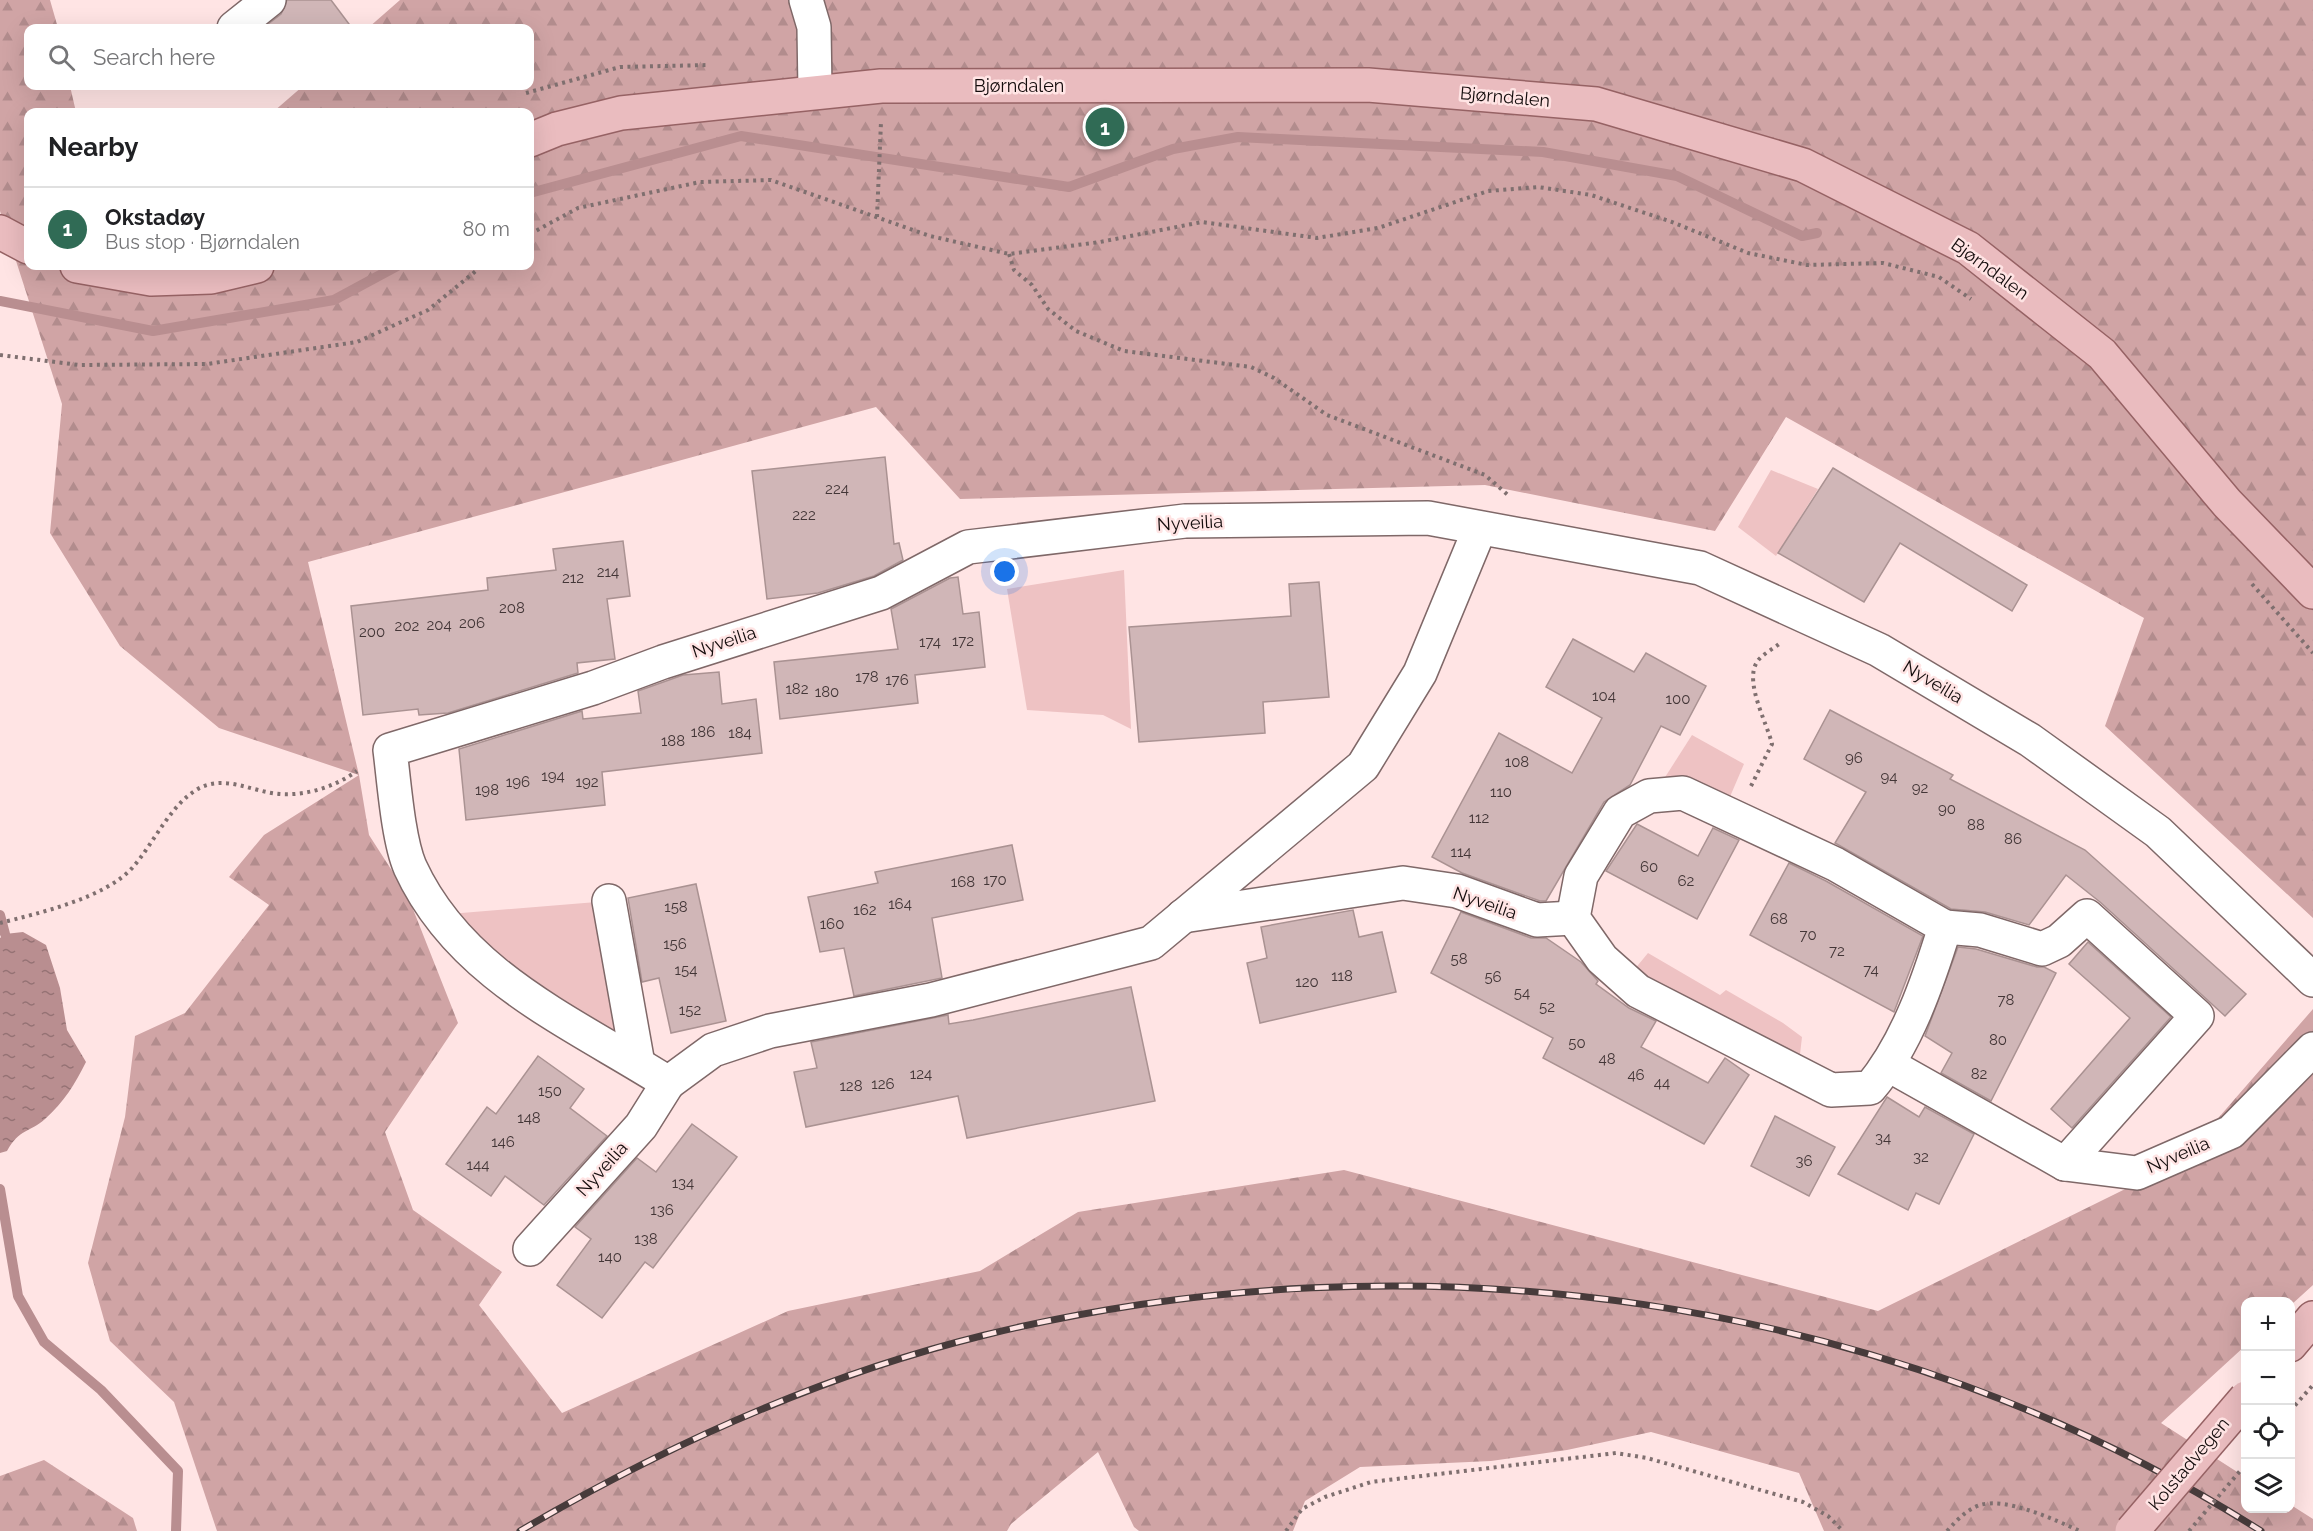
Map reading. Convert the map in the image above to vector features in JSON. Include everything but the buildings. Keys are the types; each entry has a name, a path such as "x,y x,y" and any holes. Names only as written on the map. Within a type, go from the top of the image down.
{"main road":[{"name":"Bjørndalen","path":"534,138 557,129 621,113 815,91 881,86 1368,86 1596,104 1803,165 1968,248 2102,354 2227,503 2313,592"},
{"path":"0,232 24,245"},
{"path":"100,270 151,279 211,277 240,270"},
{"path":"2295,1339 2313,1318"},
{"name":"Kolstadvegen","path":"2132,1531 2241,1404"}],"street":[{"path":"239,24 269,0"},
{"path":"806,0 814,27 815,91"},
{"name":"Nyveilia","path":"390,750 593,688 663,662 881,593 968,547 1185,521 1428,518 1700,568 1813,617 1879,650 2030,740 2158,832 2313,980"},
{"name":"Nyveilia","path":"530,1249 641,1126 668,1083 713,1050 770,1031 931,1000 1150,944 1363,766 1420,673 1480,528"},
{"path":"390,750 409,865 437,915 476,958 511,987 568,1024 668,1083"},
{"path":"1945,927 1933,966 1889,1065 1870,1088 1831,1090 1638,991 1602,959 1574,918 1581,876 1620,812 1649,796 1683,793 1732,818 1835,864 1945,927 1980,930 2042,949 2059,941 2087,916 2197,1016 2065,1164"},
{"name":"Nyveilia","path":"1183,916 1403,883 1457,891 1537,920 1574,918"},
{"path":"609,901 638,1064"},
{"name":"Nyveilia","path":"1889,1065 2065,1164 2137,1173 2231,1132 2313,1049"}],"path":[{"path":"526,93 620,67 710,65"},
{"path":"877,217 880,195 881,126"},
{"path":"534,232 578,208 700,182 771,180 930,236 1009,254 1100,242 1202,222 1317,238 1378,228 1488,191 1538,187 1591,195 1672,222 1748,253 1807,265 1883,263 1939,277 1978,304"},
{"path":"1009,254 1014,270 1032,285 1048,309 1076,331 1124,351 1251,367 1274,378 1337,420 1425,450 1485,475 1515,501 1541,539"},
{"path":"0,355 79,365 207,364 357,342 428,310 477,270"},
{"path":"2245,576 2313,653"},
{"path":"1732,818 1772,744 1755,695 1753,677 1757,662 1813,617"},
{"path":"0,923 33,915 102,890 131,870 174,812 196,790 219,781 280,794 327,788 346,779 377,755 390,750"},
{"path":"2295,1405 2313,1385"},
{"path":"1286,1531 1302,1509 1325,1497 1371,1482 1616,1453 1647,1458 1803,1502 1828,1516 1843,1531"},
{"path":"2188,1531 2241,1470"},
{"path":"1947,1531 1964,1513 1982,1505 2005,1505 2044,1516 2080,1531"}],"shaded area":[{"path":"1771,470 1818,489 1776,556 1738,527"},
{"path":"1124,570 1131,729 1103,715 1027,710 1007,589"},
{"path":"1692,735 1744,764 1729,799 1662,782"},
{"path":"609,901 638,1064 437,915"},
{"path":"1648,953 1720,995 1726,990 1783,1023 1802,1037 1799,1063 1634,970"}],"green space":[{"path":"0,0 50,0 57,24 24,24 24,90 71,90 75,108 24,108 24,270 534,270 534,108 278,108 298,90 534,90 534,24 373,24 400,0 2313,0 2313,918 2105,726 2144,618 1786,417 1715,531 1485,485 960,499 876,407 308,562 359,775 219,728 120,646 50,533 62,404 0,211"},
{"path":"359,775 369,835 407,894 458,1023 385,1132 413,1210 502,1272 479,1305 562,1413 788,1311 980,1271 1078,1212 1344,1170 1878,1311 2180,1162 2313,1009 2313,1285 2295,1301 2295,1297 2241,1297 2241,1350 2161,1423 2241,1474 2241,1513 2295,1513 2295,1508 2313,1519 2313,1531 1824,1531 1799,1473 1651,1432 1567,1450 1491,1461 1360,1467 1305,1501 1293,1531 1139,1531 1134,1527 1098,1452 1011,1524 1007,1531 217,1531 174,1402 110,1341 88,1263 125,1117 135,1036 185,1013 269,905 229,877 264,835"},
{"path":"44,1460 133,1518 137,1531 0,1531 0,1476"}],"water":[{"path":"23,932 46,945 60,988 67,1030 86,1062 78,1078 52,1113 16,1138 7,1151 0,1153 0,938 5,934"}],"waterway":[{"path":"534,192 741,136 1069,187 1173,149 1238,137 1543,152 1677,176 1802,236 1817,233"},
{"path":"0,301 153,331 334,300 390,270"},
{"path":"0,915 5,934"},
{"path":"0,1189 18,1296 44,1342 101,1390 178,1471 176,1531"}],"railway":[{"path":"520,1531 631,1470 745,1416 804,1392 924,1351 985,1335 1147,1304 1312,1288 1478,1288 1643,1304 1805,1337 1964,1385 2116,1450 2261,1531"}],"place":[{"name":"Okstadøy","path":"1105,127"}]}
